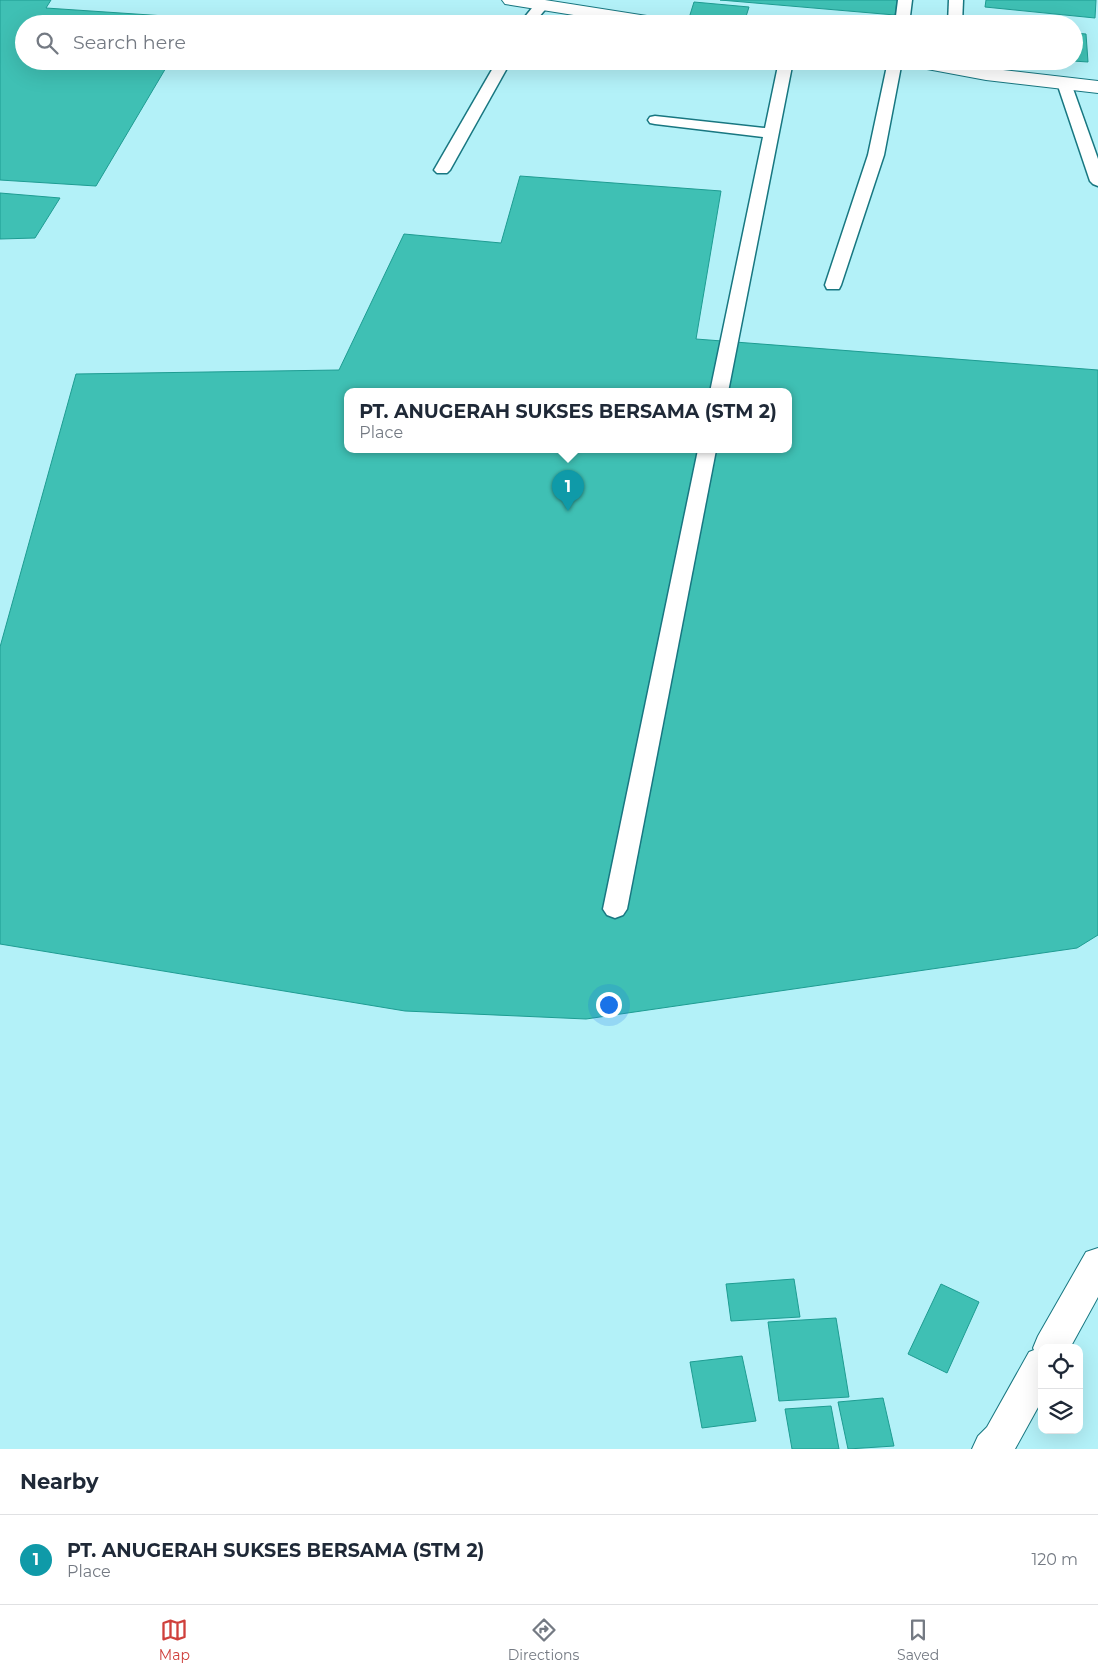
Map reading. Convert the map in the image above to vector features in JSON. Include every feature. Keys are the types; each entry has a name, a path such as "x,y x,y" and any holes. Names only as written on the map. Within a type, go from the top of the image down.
{"main road":[{"path":"511,0 607,15"},
{"path":"982,70 1098,87"},
{"path":"1053,1344 1098,1263"},
{"path":"991,1449 1000,1440 1038,1371"}],"lane":[{"path":"903,15 905,0"},
{"path":"955,15 956,0"},
{"path":"534,15 542,5"},
{"path":"442,170 499,70"},
{"path":"720,388 784,70"},
{"path":"832,285 876,154 893,70"},
{"path":"1064,83 1098,181"},
{"path":"655,120 771,133"},
{"path":"615,909 706,453"}],"building":[{"path":"0,0 51,0 46,8 150,15 15,15 15,70 165,70 96,186 0,180"},
{"path":"720,0 897,0 895,15"},
{"path":"986,0 1096,0 1095,18 1083,17 1083,15 985,7"},
{"path":"694,2 749,7 746,15 690,15"},
{"path":"1083,34 1086,34 1088,62 1083,62"},
{"path":"520,176 721,191 696,339 1098,370 1098,935 1077,948 586,1019 405,1011 0,944 0,647 76,374 339,370 404,234 501,243"},
{"path":"0,193 60,198 35,238 0,239"},
{"path":"794,1279 800,1317 731,1321 726,1284"},
{"path":"941,1284 979,1302 947,1373 908,1354"},
{"path":"836,1318 849,1397 779,1401 768,1322"},
{"path":"742,1356 756,1421 702,1428 690,1362"},
{"path":"883,1398 894,1446 848,1449 838,1402"},
{"path":"831,1406 839,1449 792,1449 785,1409"}],"place":[{"name":"PT. ANUGERAH SUKSES BERSAMA (STM 2)","path":"568,511"}]}
